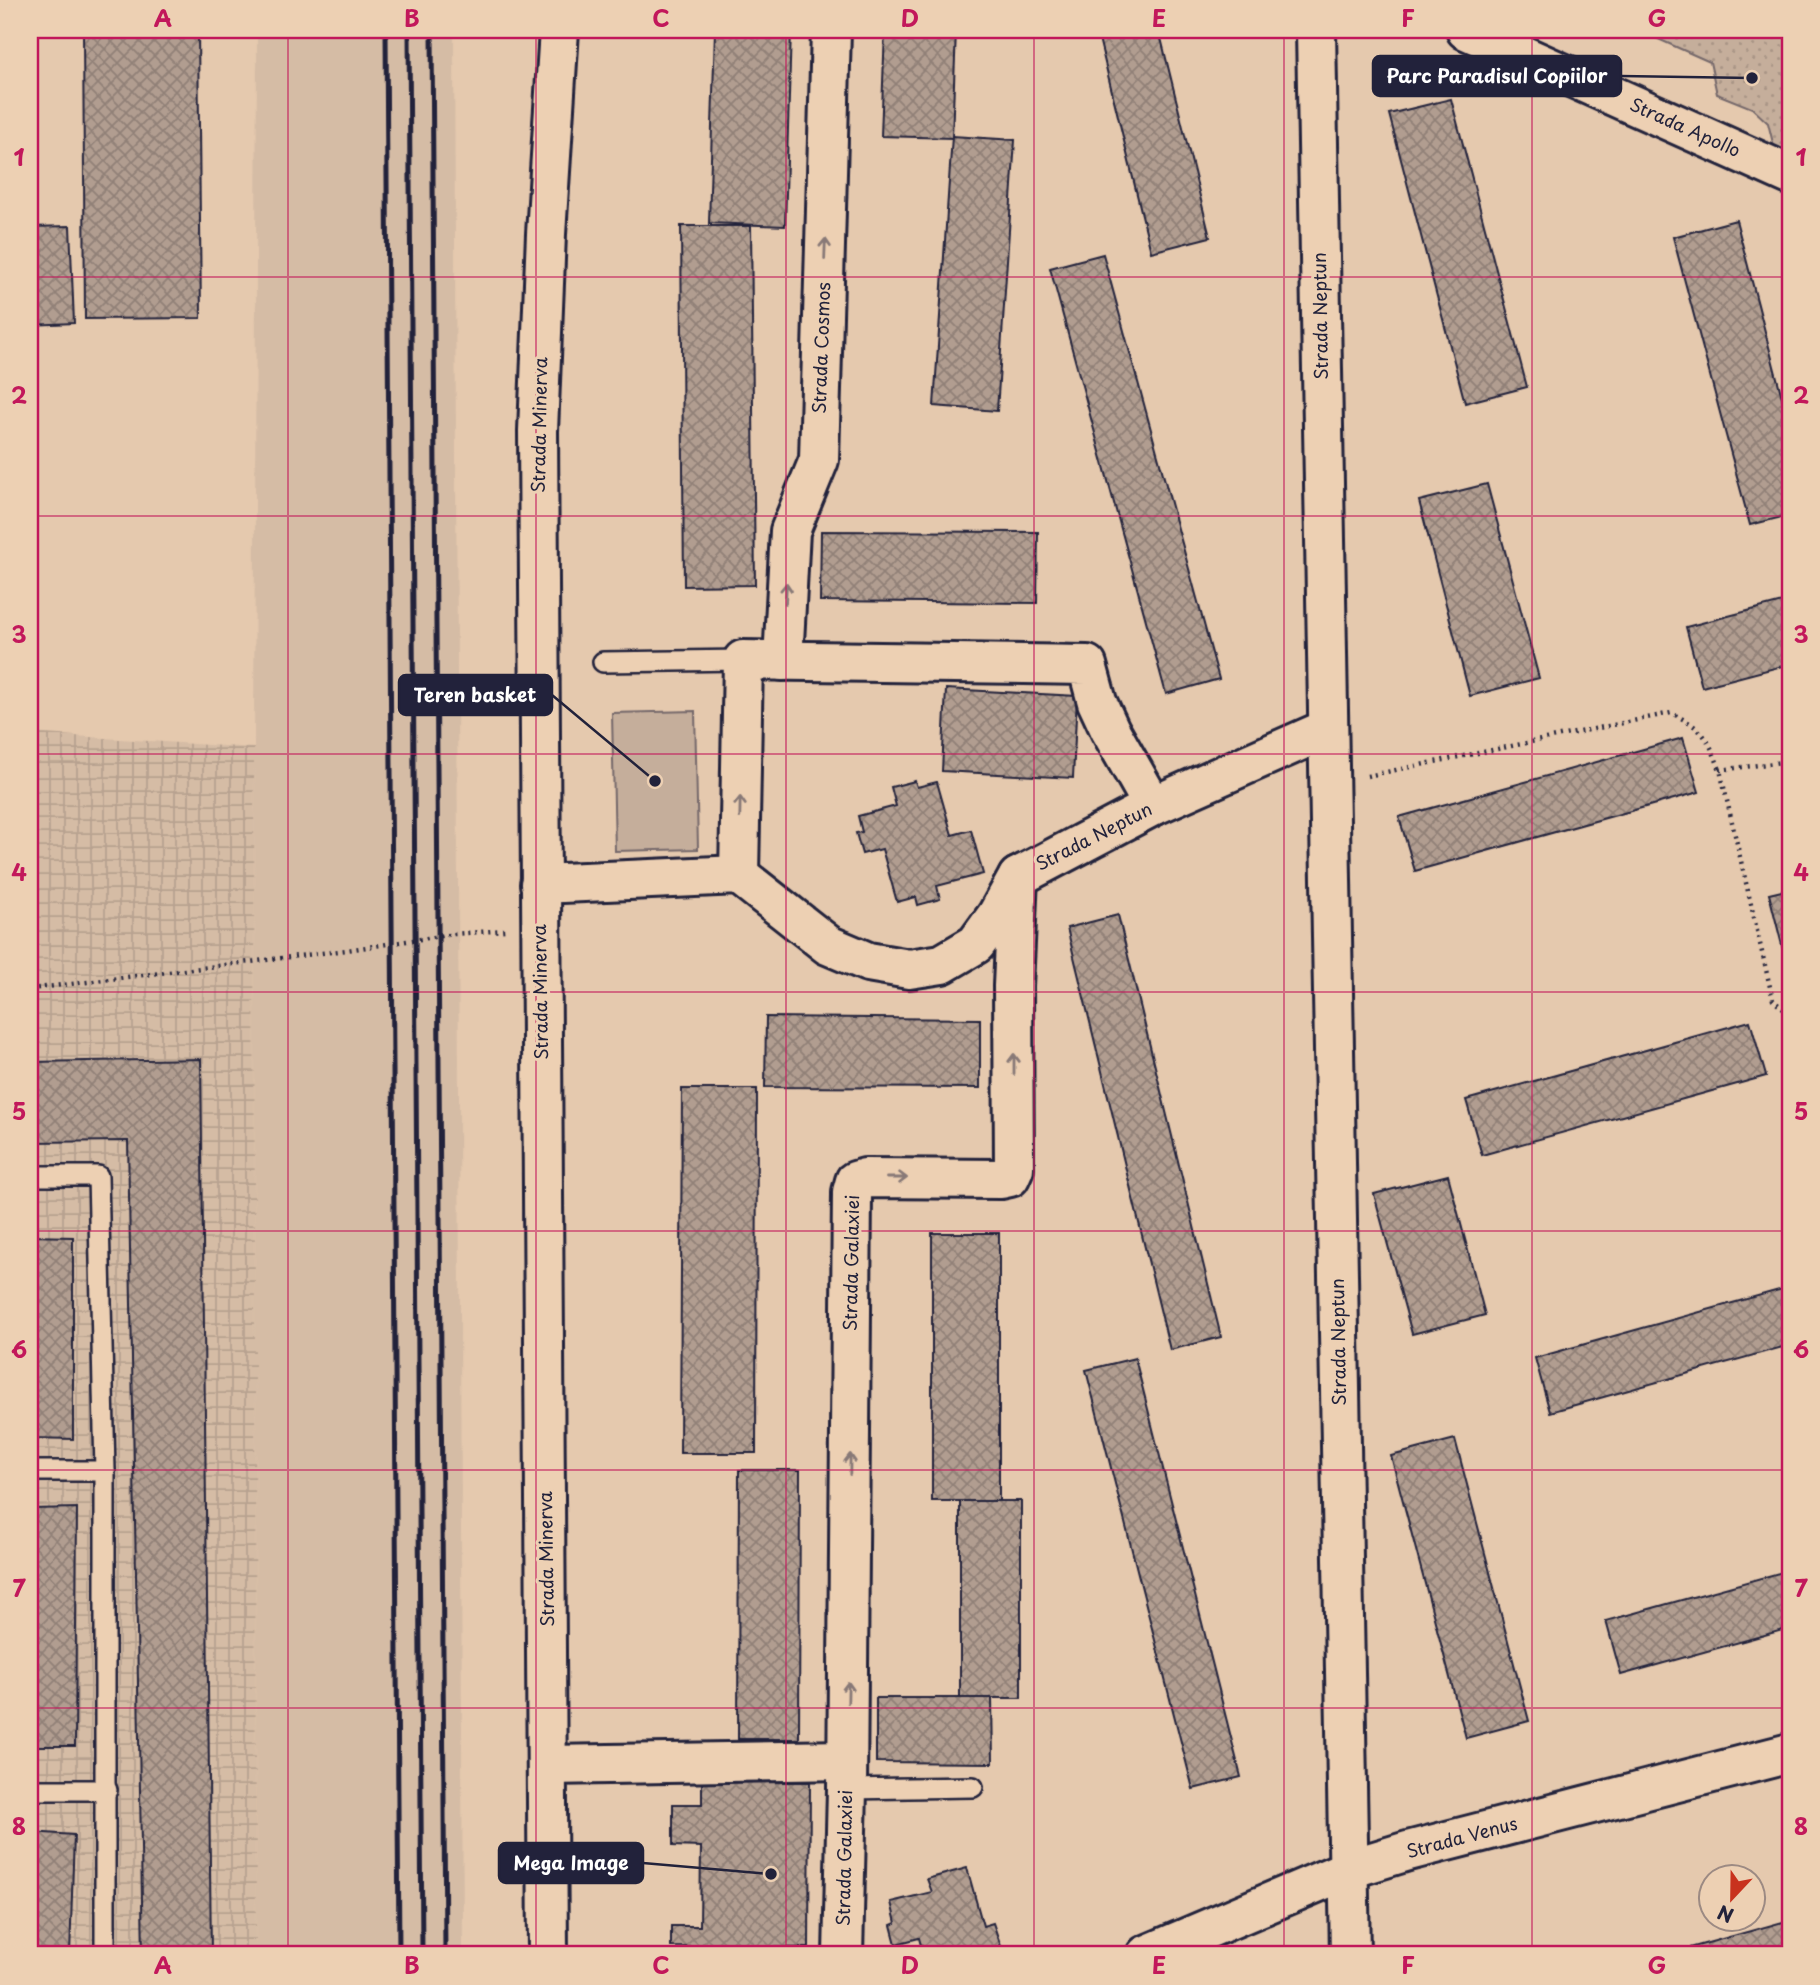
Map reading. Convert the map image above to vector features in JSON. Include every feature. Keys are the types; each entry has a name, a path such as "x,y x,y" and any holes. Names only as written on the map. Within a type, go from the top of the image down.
{"street":[{"name":"Strada Minerva","path":"548,1955 538,431 546,234 559,30"},
{"name":"Strada Cosmos","path":"783,661 790,531 818,460 831,30"},
{"name":"Strada Neptun","path":"1316,30 1350,1955"},
{"name":"Strada Apollo","path":"1466,30 1790,175"},
{"path":"540,884 739,875 743,660 1087,664 1097,702 1110,730 1153,806"},
{"name":"Strada Neptun","path":"739,875 828,945 868,962 909,969 942,964 976,944 997,915 1018,877 1153,806 1327,729"},
{"name":"Strada Galaxiei","path":"843,1955 852,1192 855,1181 865,1178 1010,1177 1014,1168 1013,986 1018,877"},
{"name":"Strada Venus","path":"1146,1955 1349,1869 1790,1753"},
{"path":"548,1765 847,1774"}],"lane":[{"path":"603,662 743,660"},
{"path":"30,1175 98,1176 106,1471 105,1955"},
{"path":"30,1471 106,1471"},
{"path":"847,1774 973,1787"},
{"path":"30,1790 107,1790"}],"path":[{"path":"1790,256 1790,302"},
{"path":"1329,785 1671,713 1693,723 1710,743 1720,770 1773,1000 1790,1015"},
{"path":"1720,770 1790,761"},
{"path":"30,989 347,950 454,934 541,928"}],"shaded area":[{"path":"257,30 454,30 463,1955 256,1955 254,748"},
{"path":"1638,30 1790,30 1790,147 1775,151 1768,123 1752,108 1717,94 1710,62"},
{"path":"695,711 698,849 615,851 612,713"},
{"path":"30,733 254,748 256,1955 30,1955"}],"building":[{"path":"83,30 198,30 201,318 85,319"},
{"path":"715,30 791,30 785,226 709,223"},
{"path":"885,30 956,30 952,138 881,136"},
{"path":"1097,30 1159,30 1210,237 1151,252"},
{"path":"1451,99 1527,387 1465,403 1389,114"},
{"path":"952,136 1015,140 997,411 934,406"},
{"path":"1736,220 1790,428 1790,515 1750,525 1673,237"},
{"path":"70,226 74,323 30,325 30,227"},
{"path":"681,226 751,226 755,585 684,586"},
{"path":"1103,254 1219,679 1166,694 1050,268"},
{"path":"1487,484 1539,678 1470,696 1419,501"},
{"path":"821,531 1038,532 1037,603 820,601"},
{"path":"1790,600 1790,664 1702,687 1686,627"},
{"path":"946,689 1077,696 1073,778 942,771"},
{"path":"1683,738 1699,792 1415,871 1399,817"},
{"path":"915,781 917,787 937,782 952,835 971,830 983,874 937,886 940,899 918,905 916,897 897,902 882,849 862,854 856,833 862,832 858,816 896,806 891,787"},
{"path":"1790,889 1790,952 1784,953 1769,894"},
{"path":"1118,915 1221,1337 1170,1350 1067,928"},
{"path":"766,1017 980,1019 980,1088 765,1087"},
{"path":"1750,1021 1766,1076 1482,1155 1466,1100"},
{"path":"201,1059 211,1955 143,1955 128,1141 30,1142 30,1062"},
{"path":"682,1089 757,1089 756,1453 680,1453"},
{"path":"1448,1175 1485,1315 1412,1334 1374,1194"},
{"path":"932,1233 999,1233 999,1501 932,1501"},
{"path":"30,1236 73,1237 73,1439 30,1438"},
{"path":"1790,1287 1790,1345 1550,1412 1535,1358"},
{"path":"1135,1358 1241,1777 1193,1789 1086,1370"},
{"path":"1455,1439 1529,1721 1466,1738 1391,1456"},
{"path":"739,1470 800,1470 799,1739 738,1739"},
{"path":"960,1501 1021,1501 1021,1698 960,1698"},
{"path":"77,1508 75,1746 30,1746 30,1509"},
{"path":"1790,1570 1790,1628 1621,1675 1606,1621"},
{"path":"876,1698 992,1698 993,1763 876,1762"},
{"path":"702,1782 810,1782 809,1948 671,1947 671,1926 700,1926 701,1847 673,1846 673,1804 702,1804"},
{"path":"30,1832 74,1835 70,1955 30,1955"},
{"path":"967,1868 983,1926 993,1923 1004,1955 917,1955 923,1953 919,1938 896,1944 891,1925 896,1923 891,1902 932,1892 927,1879"},
{"path":"1790,1920 1790,1955 1665,1955 1747,1932 1768,1932 1768,1926"},
{"path":"722,1947 785,1948 785,1955 722,1955"}],"railway":[{"path":"386,30 399,1955"},
{"path":"409,30 422,1955"},
{"path":"432,30 445,1955"}],"place":[{"name":"Parc Paradisul Copiilor","path":"1752,78"},
{"name":"Teren basket","path":"655,781"},
{"name":"Mega Image","path":"771,1874"}]}
